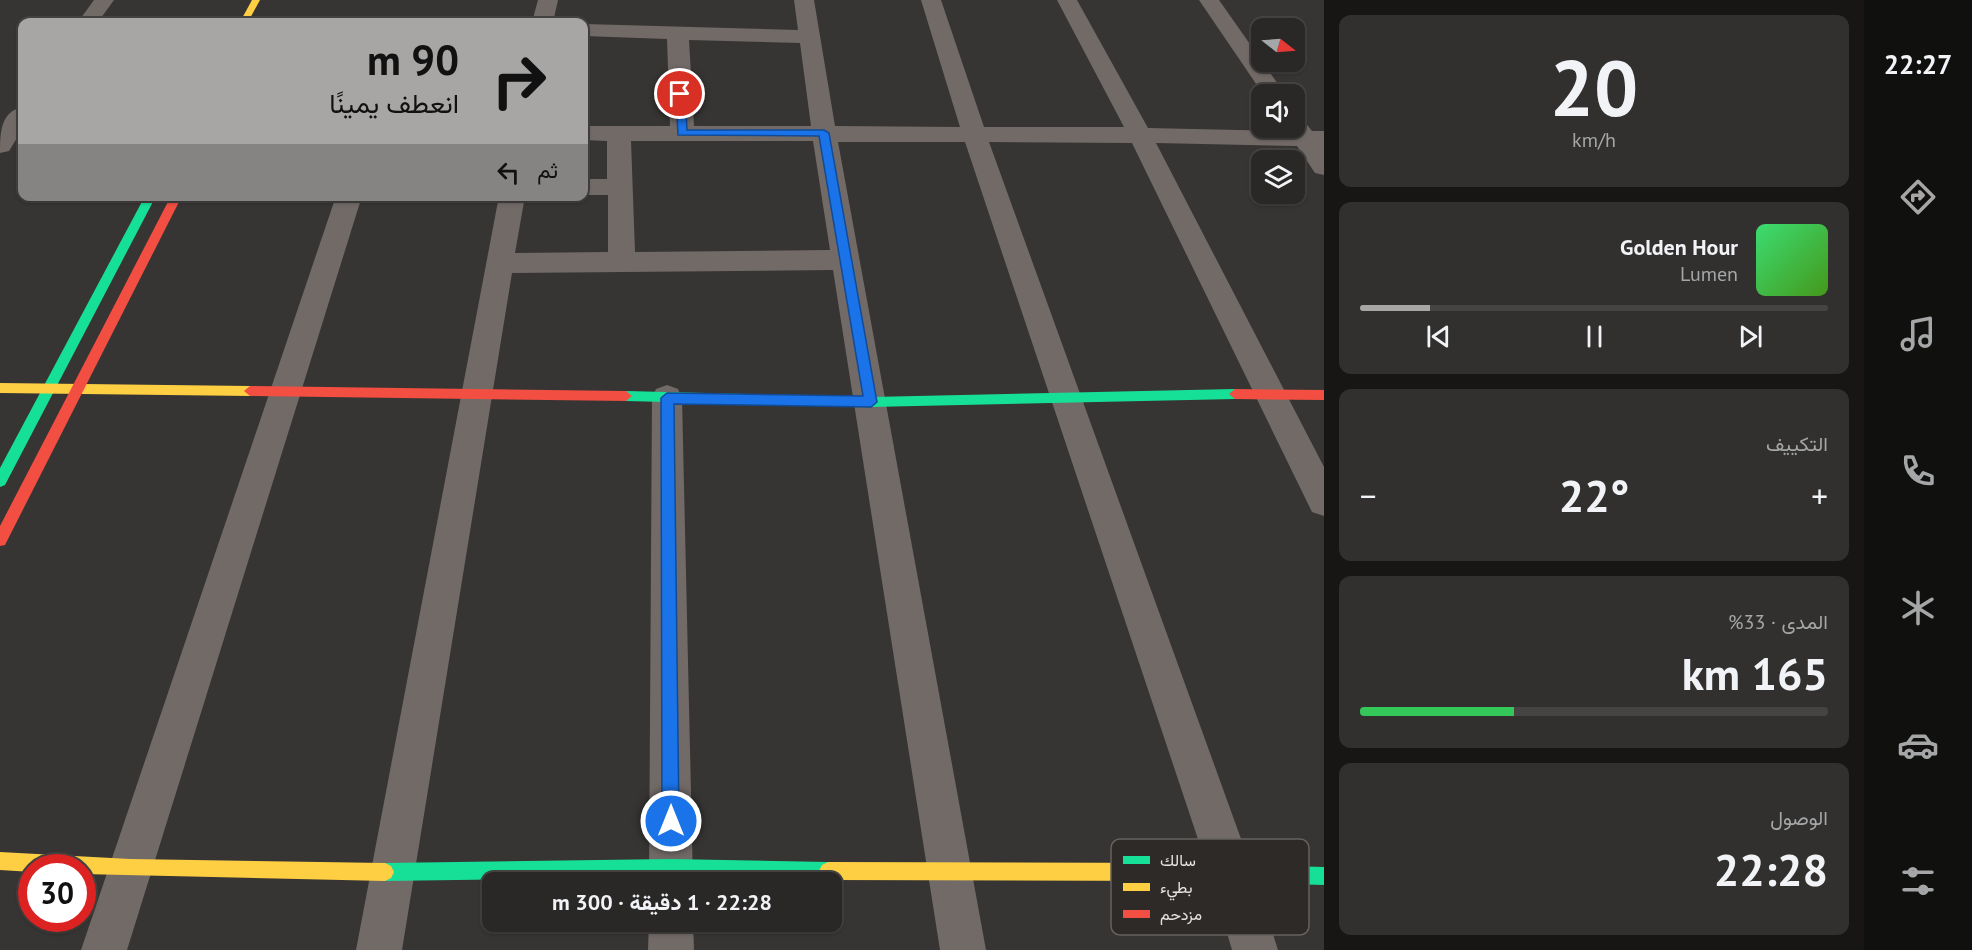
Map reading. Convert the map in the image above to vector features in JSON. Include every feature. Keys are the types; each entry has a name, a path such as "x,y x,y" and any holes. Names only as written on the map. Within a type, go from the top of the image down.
{"street":[{"path":"91,18 104,0"},
{"path":"246,18 256,0"},
{"path":"544,18 548,0"},
{"path":"804,0 824,133 952,873 963,950"},
{"path":"931,0 974,134 1220,839"},
{"path":"1067,0 1140,135 1324,501"},
{"path":"1209,0 1267,84"},
{"path":"588,30 810,37"},
{"path":"678,34 682,133"},
{"path":"588,133 1308,134 1324,167"},
{"path":"619,133 622,262"},
{"path":"588,187 620,187"},
{"path":"0,481 148,201"},
{"path":"0,540 174,201"},
{"path":"104,950 347,201"},
{"path":"379,950 511,201"},
{"path":"500,263 846,261"},
{"path":"0,388 476,393 871,402 1271,393 1324,395"},
{"path":"667,398 671,872"},
{"path":"0,861 130,868 482,873"},
{"path":"842,874 1111,872"},
{"path":"1309,875 1324,876"},
{"path":"671,932 671,950"},
{"path":"1250,935 1255,950"}],"traffic: fast":[{"path":"0,481 148,201"},
{"path":"626,396 871,402 1235,394"},
{"path":"385,872 671,868 828,871"},
{"path":"1309,876 1324,876"}],"traffic: slow":[{"path":"246,18 256,0"},
{"path":"0,388 250,391"},
{"path":"0,861 130,868 385,872"},
{"path":"828,871 1111,872"}],"traffic: jam":[{"path":"0,540 174,201"},
{"path":"250,391 626,396"},
{"path":"1235,394 1324,395"}],"route":[{"path":"671,821 667,398 871,402 824,133 682,133 680,94"}]}
